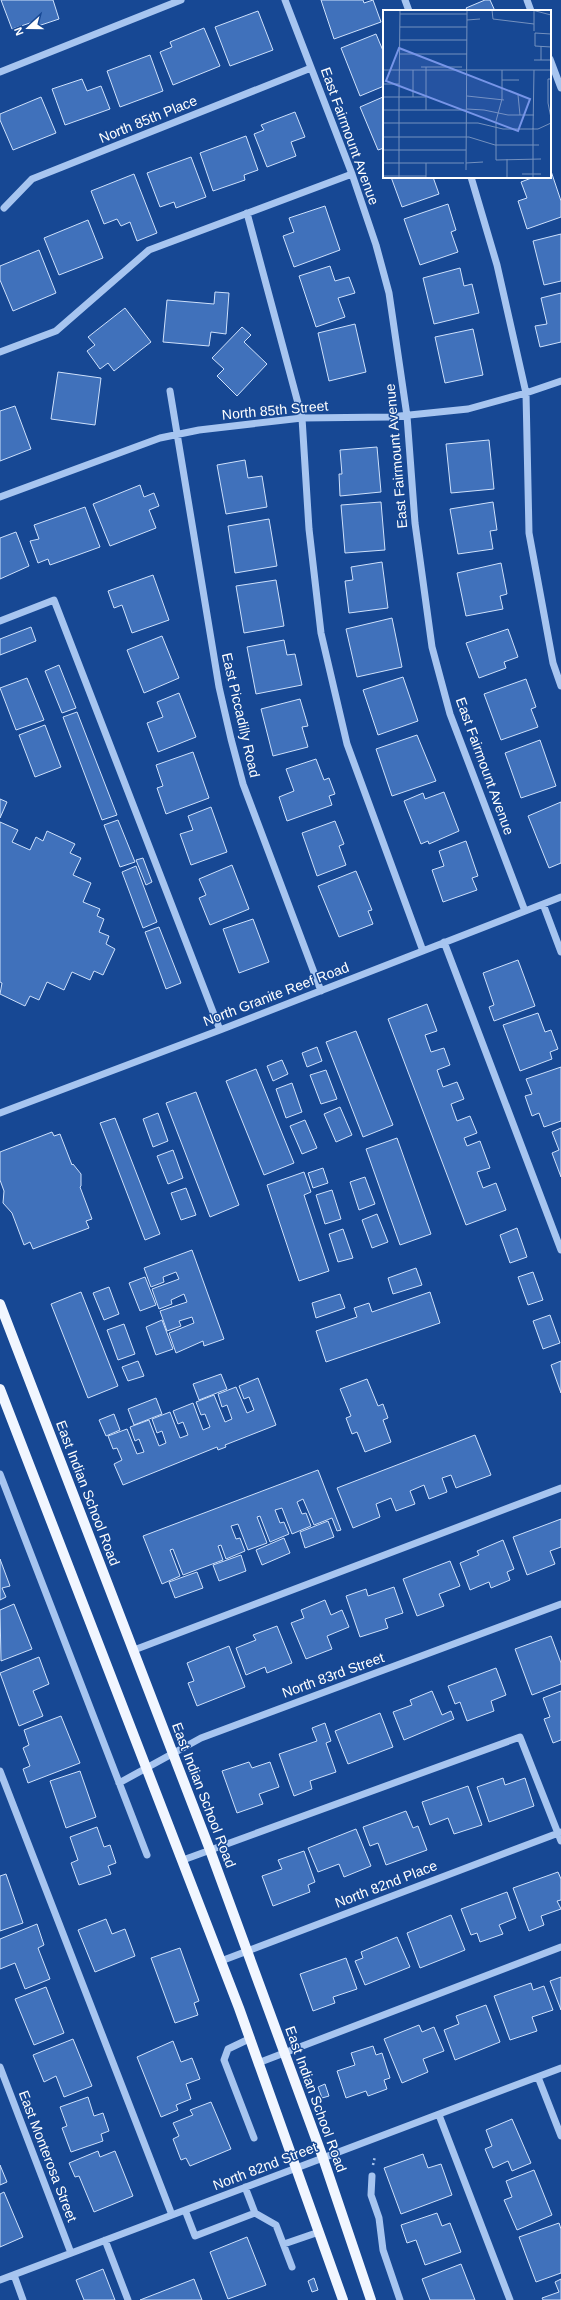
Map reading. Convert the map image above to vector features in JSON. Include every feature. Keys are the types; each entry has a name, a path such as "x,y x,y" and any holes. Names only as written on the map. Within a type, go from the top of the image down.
{"main road":[{"name":"East Indian School Road","path":"0,1304 210,1850 323,2158 371,2300"},
{"path":"0,1389 183,1860 250,2039 343,2300"}],"street":[{"path":"0,72 181,0"},
{"name":"East Fairmount Avenue","path":"285,0 352,174 376,245 389,293 407,416 415,523 432,647 450,714 525,911"},
{"path":"405,0 409,10"},
{"path":"527,0 531,10"},
{"path":"551,62 561,88"},
{"name":"North 85th Place","path":"4,208 32,179 311,68"},
{"path":"0,352 56,331 149,250 352,174"},
{"path":"471,178 497,265 526,393 529,533 553,663 561,686"},
{"path":"247,214 302,418 310,529 321,633 345,737 423,951"},
{"name":"North 85th Street","path":"0,497 160,438 178,434 302,418 407,416 468,409 526,393 561,380"},
{"path":"170,391 178,434"},
{"name":"East Piccadilly Road","path":"178,434 193,536 219,687 231,739 243,784 321,991"},
{"path":"0,621 54,600 220,1030"},
{"name":"North Granite Reef Road","path":"0,1113 220,1030 561,897"},
{"path":"543,904 561,952"},
{"path":"444,942 561,1250"},
{"path":"0,1474 147,1855"},
{"path":"134,1650 561,1488"},
{"name":"North 83rd Street","path":"119,1783 201,1738 561,1604"},
{"path":"183,1860 520,1737 560,1833 561,1841"},
{"path":"0,1771 172,2215"},
{"name":"North 82nd Place","path":"221,1961 560,1833"},
{"path":"258,2062 561,1947"},
{"path":"250,2039 228,2049 224,2060 254,2138"},
{"name":"East Monterosa Street","path":"0,2067 71,2253"},
{"name":"North 82nd Street","path":"0,2280 561,2068"},
{"path":"538,2077 561,2136"},
{"path":"439,2115 510,2300"},
{"path":"372,2176 371,2195 379,2218 383,2250 400,2300"},
{"path":"245,2187 255,2212 276,2225 292,2267"},
{"path":"185,2210 195,2236 255,2212"},
{"path":"284,2244 319,2232"},
{"path":"105,2240 128,2300"},
{"path":"14,2275 23,2300"}],"building":[{"path":"1,0 53,0 59,19 35,27 33,22 12,29"},
{"path":"321,0 363,0 364,3 373,0 381,22 334,39"},
{"path":"485,0 490,0 495,10 467,10 466,8"},
{"path":"258,11 273,50 230,66 215,27"},
{"path":"204,28 220,66 173,85 160,52 172,47 170,42"},
{"path":"376,34 383,51 383,86 360,96 341,48"},
{"path":"150,55 163,91 120,107 107,71"},
{"path":"82,79 87,91 101,86 110,109 65,125 52,89"},
{"path":"41,97 56,133 13,150 0,120 0,114"},
{"path":"383,97 383,148 378,150 360,107"},
{"path":"295,112 305,137 291,142 296,156 267,167 254,134 264,130 261,125"},
{"path":"246,136 258,170 244,175 245,180 213,191 200,153"},
{"path":"191,157 206,197 176,208 174,202 160,207 147,173"},
{"path":"551,171 561,201 561,217 527,229 518,201 527,198 521,182 531,178 551,178"},
{"path":"134,174 157,233 137,241 130,222 121,226 117,219 104,224 91,191"},
{"path":"391,178 433,178 439,194 402,207"},
{"path":"448,204 456,230 451,232 458,252 420,265 404,219"},
{"path":"325,206 340,250 294,267 283,236 294,232 289,218"},
{"path":"88,220 103,258 59,275 44,238"},
{"path":"561,234 561,281 544,285 533,241"},
{"path":"39,250 56,293 13,311 0,280 0,266"},
{"path":"330,266 335,281 349,277 355,293 338,298 345,317 316,327 299,276"},
{"path":"460,268 464,286 472,284 479,313 434,324 423,278"},
{"path":"215,292 229,293 226,334 211,332 209,346 163,342 167,300 214,304"},
{"path":"561,293 561,342 540,347 535,326 547,324 541,298"},
{"path":"125,308 151,342 114,371 108,363 100,369 87,351 95,345 88,337"},
{"path":"355,324 366,372 329,381 318,333"},
{"path":"242,327 251,335 244,342 267,364 237,396 217,376 224,369 212,358"},
{"path":"473,329 483,375 445,383 435,337"},
{"path":"58,372 101,378 95,425 51,419"},
{"path":"15,406 31,449 0,461 0,411"},
{"path":"489,440 494,489 451,493 446,444"},
{"path":"377,447 381,492 340,496 339,474 342,474 340,450"},
{"path":"245,460 248,478 262,476 267,507 226,514 217,465"},
{"path":"140,485 144,497 154,493 159,506 149,510 156,528 110,546 93,504"},
{"path":"381,502 385,550 345,553 341,505"},
{"path":"493,502 497,530 490,531 493,549 458,554 450,509"},
{"path":"85,507 100,547 50,565 48,559 38,563 30,541 39,539 34,525"},
{"path":"269,519 277,566 235,573 228,526"},
{"path":"16,532 29,566 0,579 0,538"},
{"path":"382,562 388,608 349,613 345,581 353,580 351,567"},
{"path":"501,563 507,594 500,596 503,609 466,616 457,573"},
{"path":"153,575 169,620 132,633 122,605 114,608 108,591"},
{"path":"276,580 284,626 244,633 236,586"},
{"path":"392,618 402,667 357,677 346,629"},
{"path":"31,627 36,641 0,655 0,639"},
{"path":"508,629 518,657 504,662 506,668 479,678 466,643"},
{"path":"162,636 179,678 144,693 127,650"},
{"path":"284,640 287,655 295,654 302,685 256,694 247,647"},
{"path":"59,665 76,708 62,713 45,671"},
{"path":"403,677 418,721 378,735 363,690"},
{"path":"27,678 44,720 16,730 0,688"},
{"path":"526,679 536,707 531,709 538,727 501,740 484,694"},
{"path":"179,693 196,737 158,752 147,723 163,717 157,702"},
{"path":"300,699 308,726 302,727 308,747 273,756 261,709"},
{"path":"77,712 117,815 102,820 63,717"},
{"path":"45,725 61,767 35,777 19,735"},
{"path":"417,735 436,781 392,796 376,749"},
{"path":"540,740 556,786 521,798 505,753"},
{"path":"193,752 209,798 166,814 157,788 163,786 156,765"},
{"path":"316,759 324,780 329,778 335,794 329,796 332,805 287,821 279,797 294,791 286,769"},
{"path":"444,792 459,831 429,844 428,841 421,844 404,801 423,793 425,799"},
{"path":"0,799 7,802 0,818"},
{"path":"561,802 561,863 549,868 528,816"},
{"path":"211,807 227,852 191,865 180,834 193,830 188,816"},
{"path":"118,820 135,862 120,867 104,825"},
{"path":"335,821 344,844 339,846 346,865 317,876 302,833"},
{"path":"0,822 18,830 12,842 30,850 36,837 43,841 47,831 75,844 70,853 81,858 73,875 91,883 83,902 100,909 97,916 104,919 99,932 109,936 106,944 115,949 103,975 94,971 90,980 72,972 64,990 47,982 39,1000 30,996 25,1006 0,994 2,983 0,982"},
{"path":"466,841 478,876 472,878 477,890 443,902 432,870 444,866 439,851"},
{"path":"143,858 152,882 146,885 136,860"},
{"path":"232,865 249,909 210,925 199,898 206,895 199,879"},
{"path":"136,866 157,922 143,928 122,872"},
{"path":"356,871 372,910 368,911 373,924 339,937 318,886"},
{"path":"253,919 269,962 239,973 223,929"},
{"path":"159,927 181,983 166,989 145,932"},
{"path":"518,960 535,1006 494,1021 489,1007 494,1005 483,973"},
{"path":"427,1004 437,1031 425,1035 431,1052 444,1048 450,1065 437,1070 443,1087 457,1082 464,1099 451,1104 457,1121 470,1116 477,1133 464,1138 467,1146 480,1141 490,1168 477,1172 483,1188 496,1183 506,1210 466,1225 388,1019"},
{"path":"538,1013 545,1032 551,1030 558,1049 550,1052 552,1059 520,1071 503,1025"},
{"path":"356,1031 393,1125 363,1137 326,1042"},
{"path":"317,1047 322,1061 307,1067 302,1053"},
{"path":"282,1060 288,1074 273,1081 267,1066"},
{"path":"561,1067 561,1121 544,1127 539,1113 532,1116 525,1096 532,1094 526,1079"},
{"path":"256,1069 294,1163 264,1175 226,1081"},
{"path":"326,1070 337,1099 321,1104 310,1075"},
{"path":"292,1083 302,1112 286,1118 276,1089"},
{"path":"196,1092 239,1205 210,1217 166,1103"},
{"path":"340,1107 352,1135 336,1142 324,1114"},
{"path":"158,1113 168,1141 153,1147 143,1119"},
{"path":"115,1118 160,1234 145,1240 100,1123"},
{"path":"305,1120 317,1148 302,1154 290,1126"},
{"path":"561,1128 561,1177 552,1153 559,1150 552,1132"},
{"path":"52,1132 54,1136 60,1134 72,1165 73,1164 81,1174 80,1187 92,1219 86,1221 89,1228 33,1249 30,1242 24,1245 12,1213 3,1203 4,1191 0,1180 0,1152"},
{"path":"397,1138 431,1234 400,1245 366,1149"},
{"path":"173,1150 183,1178 168,1184 157,1156"},
{"path":"323,1168 328,1183 313,1188 308,1173"},
{"path":"304,1172 311,1192 304,1195 329,1271 299,1281 267,1185"},
{"path":"365,1177 375,1204 359,1210 350,1182"},
{"path":"186,1188 196,1215 181,1220 171,1193"},
{"path":"332,1190 341,1219 325,1224 316,1195"},
{"path":"377,1214 388,1242 372,1248 362,1220"},
{"path":"517,1228 527,1257 510,1263 500,1235"},
{"path":"343,1229 353,1258 338,1262 329,1234"},
{"path":"192,1250 224,1339 204,1346 203,1341 176,1353 169,1333 194,1323 192,1317 179,1321 181,1326 167,1331 160,1311 187,1302 184,1294 171,1300 172,1304 159,1309 152,1289 179,1279 176,1272 163,1277 164,1282 151,1287 144,1268"},
{"path":"416,1268 422,1285 393,1294 388,1278"},
{"path":"533,1272 543,1300 528,1305 518,1277"},
{"path":"145,1277 156,1305 140,1311 129,1283"},
{"path":"109,1287 119,1314 104,1320 93,1293"},
{"path":"81,1292 118,1386 88,1398 51,1304"},
{"path":"430,1292 440,1323 326,1362 316,1331 357,1317 354,1308 369,1303 372,1312"},
{"path":"340,1294 345,1308 316,1318 312,1303"},
{"path":"550,1315 560,1343 543,1349 533,1321"},
{"path":"162,1320 173,1349 156,1355 146,1327"},
{"path":"124,1324 135,1354 118,1360 107,1330"},
{"path":"138,1361 144,1376 128,1381 122,1367"},
{"path":"561,1361 561,1393 551,1365"},
{"path":"221,1374 227,1389 199,1400 193,1384"},
{"path":"258,1378 276,1425 225,1445 226,1447 218,1450 217,1447 123,1485 114,1464 122,1460 117,1448 113,1449 108,1436 127,1429 137,1454 144,1452 139,1439 135,1441 130,1427 149,1420 159,1446 166,1443 162,1431 157,1433 152,1419 170,1412 180,1438 188,1435 183,1422 178,1424 173,1411 193,1403 203,1430 210,1427 205,1414 201,1415 196,1402 214,1395 225,1422 232,1419 227,1405 222,1407 218,1394 236,1387 247,1413 254,1410 249,1397 244,1399 239,1386"},
{"path":"367,1379 378,1406 383,1404 388,1418 383,1420 391,1442 365,1452 357,1432 352,1434 346,1418 351,1416 340,1389"},
{"path":"156,1398 162,1414 134,1425 128,1409"},
{"path":"114,1414 120,1430 106,1436 99,1420"},
{"path":"475,1435 491,1475 456,1488 451,1475 442,1478 447,1492 429,1499 424,1485 410,1491 415,1504 396,1511 391,1498 376,1504 380,1517 353,1528 337,1488"},
{"path":"318,1470 341,1530 337,1531 332,1518 314,1525 303,1499 297,1502 302,1514 306,1513 311,1526 292,1534 282,1508 275,1510 280,1523 284,1522 289,1534 270,1542 260,1516 257,1517 267,1543 248,1550 238,1524 231,1526 236,1539 240,1538 245,1551 226,1559 221,1545 218,1546 223,1560 183,1575 173,1549 170,1550 180,1576 162,1584 143,1536"},
{"path":"561,1519 561,1547 550,1551 555,1564 527,1575 513,1537"},
{"path":"328,1521 334,1537 305,1548 300,1532"},
{"path":"284,1538 290,1553 262,1565 256,1550"},
{"path":"503,1540 514,1569 507,1572 510,1580 491,1588 489,1582 470,1590 460,1563 479,1555 477,1551"},
{"path":"241,1555 246,1571 219,1581 213,1565"},
{"path":"0,1559 10,1586 2,1588 6,1597 0,1600"},
{"path":"450,1561 460,1586 439,1594 444,1606 417,1616 403,1579"},
{"path":"197,1572 203,1588 175,1598 169,1582"},
{"path":"394,1587 403,1613 385,1619 388,1628 360,1637 346,1596 366,1589 368,1596"},
{"path":"325,1600 331,1615 342,1610 349,1627 327,1636 332,1649 306,1659 291,1623 304,1618 301,1610"},
{"path":"14,1604 32,1649 1,1661 0,1610"},
{"path":"277,1626 292,1663 267,1673 265,1667 246,1675 236,1648 256,1640 253,1635"},
{"path":"551,1636 561,1663 561,1684 532,1695 515,1649"},
{"path":"229,1646 245,1687 197,1706 188,1683 194,1681 187,1663"},
{"path":"39,1657 49,1684 33,1691 43,1716 19,1726 0,1673"},
{"path":"496,1668 506,1695 491,1701 494,1711 467,1721 460,1702 455,1704 448,1686"},
{"path":"432,1691 442,1715 451,1711 454,1719 404,1740 393,1712 412,1705 410,1700"},
{"path":"561,1691 561,1740 553,1743 544,1719 550,1717 543,1698"},
{"path":"380,1713 393,1747 348,1764 335,1731"},
{"path":"61,1716 80,1763 28,1783 23,1769 30,1766 23,1748 29,1745 24,1730"},
{"path":"325,1723 331,1741 326,1743 336,1772 310,1781 312,1789 294,1796 279,1754 317,1741 312,1728"},
{"path":"249,1762 252,1768 270,1762 279,1787 259,1794 263,1804 237,1813 222,1771"},
{"path":"80,1771 96,1817 66,1828 50,1781"},
{"path":"503,1778 505,1785 525,1778 534,1806 489,1822 477,1787"},
{"path":"468,1786 482,1825 454,1834 448,1818 430,1825 422,1802"},
{"path":"406,1811 413,1828 418,1826 427,1850 386,1865 378,1843 370,1846 363,1827"},
{"path":"97,1827 104,1847 110,1845 116,1863 108,1866 111,1874 79,1885 71,1863 78,1860 70,1837"},
{"path":"356,1829 371,1866 344,1877 339,1864 318,1872 308,1848"},
{"path":"304,1851 315,1882 308,1885 310,1892 273,1906 262,1876 282,1869 278,1860"},
{"path":"558,1872 561,1879 561,1900 557,1901 561,1909 541,1916 544,1925 529,1931 513,1888"},
{"path":"6,1874 23,1923 0,1931 0,1876"},
{"path":"507,1892 516,1918 499,1925 503,1934 480,1942 477,1933 471,1935 461,1909"},
{"path":"451,1915 465,1950 420,1968 407,1933"},
{"path":"106,1919 112,1934 125,1929 135,1956 95,1972 78,1930"},
{"path":"37,1924 44,1945 38,1948 50,1979 25,1989 15,1963 0,1969 0,1939"},
{"path":"397,1937 410,1967 365,1985 355,1961 363,1958 361,1952"},
{"path":"180,1948 199,2001 194,2003 198,2015 175,2023 151,1958"},
{"path":"346,1958 357,1989 333,1997 335,2003 313,2011 300,1974"},
{"path":"561,1977 561,2010 550,1981"},
{"path":"531,1983 533,1990 544,1986 553,2010 532,2017 537,2031 510,2040 494,1996"},
{"path":"46,1987 64,2033 34,2045 15,1999"},
{"path":"486,2005 500,2042 455,2060 444,2030 459,2024 456,2016"},
{"path":"419,2025 422,2032 434,2027 444,2051 423,2059 428,2072 402,2083 384,2039"},
{"path":"73,2039 92,2086 64,2097 56,2076 44,2082 33,2055"},
{"path":"173,2041 181,2062 192,2058 200,2079 186,2084 191,2099 176,2105 178,2110 161,2117 137,2057"},
{"path":"373,2046 376,2055 382,2053 390,2078 384,2080 387,2089 368,2096 366,2091 346,2098 337,2071 355,2065 351,2053"},
{"path":"325,2084 329,2096 322,2098 318,2087"},
{"path":"88,2097 94,2116 103,2113 109,2131 101,2134 103,2141 71,2152 62,2128 67,2126 60,2107"},
{"path":"211,2102 231,2149 190,2166 186,2158 181,2160 173,2139 179,2136 173,2123 193,2115 190,2110"},
{"path":"512,2119 531,2163 512,2171 508,2161 493,2168 485,2149 492,2146 486,2130"},
{"path":"98,2151 100,2157 115,2151 133,2196 94,2212 79,2176 75,2177 69,2163"},
{"path":"423,2154 428,2168 441,2164 452,2195 401,2214 384,2168"},
{"path":"0,2165 7,2182 0,2185"},
{"path":"534,2170 552,2215 517,2230 504,2200 512,2197 506,2181"},
{"path":"4,2192 23,2237 0,2247 0,2194"},
{"path":"437,2213 442,2226 450,2223 461,2252 425,2265 416,2240 407,2243 401,2225"},
{"path":"559,2223 561,2229 561,2273 536,2282 519,2237"},
{"path":"247,2237 266,2285 228,2299 210,2252"},
{"path":"461,2264 475,2300 430,2300 422,2279"},
{"path":"103,2269 115,2300 84,2300 76,2280"},
{"path":"314,2278 318,2290 312,2292 308,2281"},
{"path":"194,2279 202,2300 140,2300"},
{"path":"561,2279 561,2300 543,2300 542,2298 559,2292 555,2282"}]}
